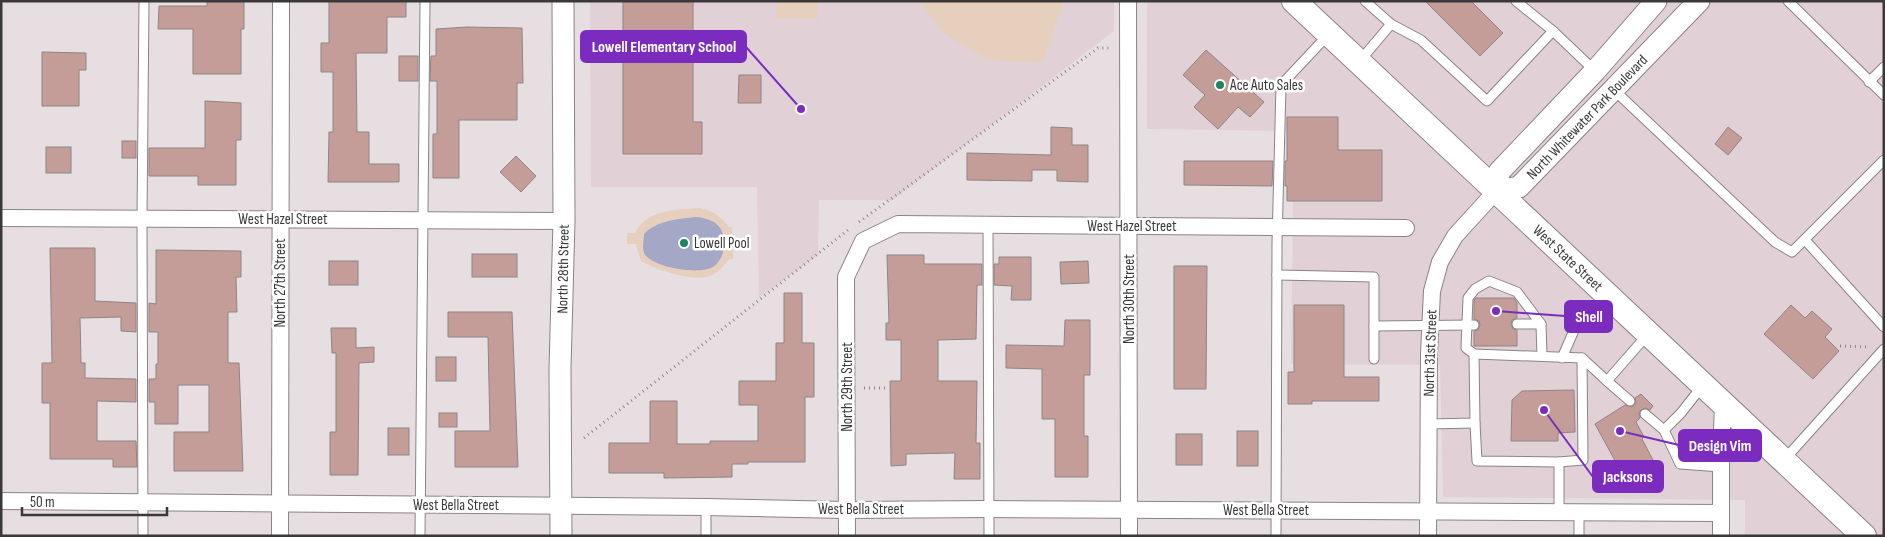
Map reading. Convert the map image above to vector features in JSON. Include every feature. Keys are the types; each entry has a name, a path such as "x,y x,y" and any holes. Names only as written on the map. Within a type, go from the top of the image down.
{"main road":[{"name":"West State Street","path":"1294,1 1864,536"}],"street":[{"name":"North 27th Street","path":"280,536 281,1"},
{"name":"North 28th Street","path":"561,536 560,369 564,221 563,1"},
{"name":"North 30th Street","path":"1128,1 1129,536"},
{"name":"North Whitewater Park Boulevard","path":"1656,1 1595,71 1499,172 1496,191 1519,187 1699,1"},
{"name":"North 31st Street","path":"1428,536 1428,424 1432,291 1440,262 1455,236 1496,191"},
{"name":"West Hazel Street","path":"1,218 564,221"},
{"name":"West Hazel Street","path":"862,241 898,224 1406,228"},
{"name":"North 29th Street","path":"847,536 846,277 862,241"},
{"path":"1721,536 1723,404"},
{"name":"West Bella Street","path":"1,502 560,505 847,510 1129,509 1721,513"}],"lane":[{"path":"143,536 142,219 144,1"},
{"path":"420,536 425,1"},
{"path":"1365,1 1391,24 1421,40 1487,101 1552,31"},
{"path":"1516,1 1595,71"},
{"path":"1788,1 1884,95"},
{"path":"1359,62 1391,24"},
{"path":"1276,536 1277,227 1281,86 1329,34"},
{"path":"1869,82 1884,67"},
{"path":"1614,90 1775,242 1792,252 1884,160"},
{"path":"988,225 989,536"},
{"path":"1805,240 1884,328"},
{"path":"1277,275 1374,276 1374,359"},
{"path":"1542,356 1541,324 1517,292 1489,281 1475,289 1468,298 1471,325 1466,348 1474,354 1582,358 1630,401"},
{"path":"1562,358 1578,321 1608,296"},
{"path":"1517,324 1541,324"},
{"path":"1374,326 1471,325"},
{"path":"1607,381 1648,334"},
{"path":"1784,460 1884,349"},
{"path":"1474,354 1477,461 1559,462 1583,460 1582,358"},
{"path":"1664,430 1681,413 1703,384"},
{"path":"1645,414 1664,430 1680,464 1721,467"},
{"path":"1428,424 1475,423"},
{"path":"1559,462 1559,512"},
{"path":"706,507 706,536"},
{"path":"1579,536 1580,512"}],"path":[{"path":"584,438 885,202 1098,48 1116,48"},
{"path":"1840,346 1868,347"},
{"path":"847,387 889,388"}],"shaded area":[{"path":"590,1 1114,1 1114,31 893,200 819,200 818,255 759,298 757,187 591,187"},
{"path":"777,1 818,1 818,19 776,18"},
{"path":"920,1 1064,1 1042,63 988,60 942,32"},
{"path":"1147,1 1884,1 1884,536 1745,536 1745,500 1443,497 1440,365 1291,364 1294,131 1147,129"},
{"name":"Lowell Pool","path":"700,208 716,215 729,227 732,227 733,259 728,260 713,275 703,277 684,276 656,268 641,261 636,244 627,244 627,233 635,233 642,223 654,215 669,211"}],"water":[{"name":"Lowell Pool","path":"697,217 715,223 723,234 723,253 713,267 698,270 678,269 659,264 644,254 644,234 649,229 669,221"}],"building":[{"path":"207,1 244,1 244,29 241,29 241,74 193,74 193,29 158,29 159,6 207,6"},
{"path":"329,1 406,1 406,17 387,17 387,53 356,53 357,132 369,132 369,164 399,164 399,182 328,182 329,132 333,132 333,72 321,72 321,43 329,43"},
{"path":"623,1 693,1 693,122 702,122 702,154 623,154"},
{"path":"1425,1 1471,1 1503,33 1480,56"},
{"path":"467,27 522,28 523,83 517,83 517,120 459,120 459,178 433,178 433,134 437,134 437,81 430,81 431,56 436,56 436,29"},
{"name":"Ace Auto Sales","path":"1206,50 1264,102 1250,117 1238,107 1218,129 1194,107 1205,95 1183,75"},
{"path":"42,52 86,53 86,70 79,70 79,106 42,106"},
{"path":"399,56 418,56 418,81 399,81"},
{"path":"739,75 761,75 761,103 738,103"},
{"path":"205,101 241,103 241,140 236,140 236,185 198,185 198,176 149,176 149,148 205,148"},
{"path":"1287,117 1338,117 1338,150 1382,150 1382,201 1287,201 1285,161 1287,161"},
{"path":"1051,127 1072,128 1072,145 1088,145 1088,182 1057,181 1057,170 1032,170 1032,181 967,180 967,153 1051,155"},
{"path":"1728,127 1742,138 1728,155 1715,144"},
{"path":"122,141 136,141 136,158 122,158"},
{"path":"46,147 71,147 71,173 46,173"},
{"path":"516,156 536,176 521,192 500,172"},
{"path":"1184,161 1273,161 1272,186 1184,185"},
{"path":"50,248 95,248 95,301 136,303 136,332 121,331 121,317 80,318 81,363 85,363 85,378 136,379 136,402 97,401 97,441 136,441 137,467 113,467 113,459 50,459 50,403 42,403 42,363 52,363"},
{"path":"156,250 241,251 241,277 236,277 237,312 228,312 228,363 239,363 243,471 174,471 174,432 209,432 209,385 178,385 178,424 155,424 155,402 149,402 149,379 156,379 158,332 149,332 149,303 156,304"},
{"path":"472,254 517,254 517,277 472,277"},
{"path":"887,255 924,255 924,264 982,264 982,285 977,285 976,339 938,340 938,381 977,381 976,443 980,443 980,479 954,479 955,453 906,454 906,465 891,466 890,381 901,381 901,340 886,340 886,323 889,323"},
{"path":"999,257 1031,257 1031,300 1011,300 1012,286 994,285 994,264 999,264"},
{"path":"329,261 358,261 358,285 329,285"},
{"path":"1088,261 1089,283 1061,284 1060,262"},
{"path":"1174,266 1207,266 1206,389 1174,389"},
{"path":"784,293 802,293 802,343 814,343 814,397 805,397 805,462 748,462 748,464 732,464 732,477 664,478 664,473 609,473 609,443 650,443 650,401 677,401 677,444 710,444 710,441 758,441 758,405 739,405 739,381 776,381 776,343 784,343"},
{"path":"1476,298 1514,298 1517,303 1517,318 1512,320 1511,324 1513,329 1517,330 1517,346 1474,346 1474,331 1478,330 1480,325 1479,321 1474,319 1474,300"},
{"path":"1294,305 1344,305 1344,377 1379,377 1379,401 1312,401 1312,404 1288,404 1288,372 1294,372"},
{"path":"1791,305 1805,318 1812,311 1832,329 1825,337 1839,351 1813,379 1764,334"},
{"path":"448,312 512,312 518,467 455,467 455,431 490,431 488,337 448,337"},
{"path":"1065,320 1090,320 1090,375 1084,375 1084,436 1088,436 1088,477 1055,477 1055,419 1042,419 1042,369 1006,368 1006,345 1064,346"},
{"path":"331,328 356,328 356,348 374,347 374,362 359,363 358,475 330,475 330,432 336,432 336,353 332,353"},
{"path":"436,357 456,357 456,381 436,381"},
{"path":"1574,390 1575,432 1558,433 1558,441 1511,441 1512,400 1522,391"},
{"path":"1641,394 1653,406 1650,410 1646,408 1641,410 1639,413 1640,418 1636,422 1644,437 1642,439 1655,464 1625,479 1595,424 1625,405 1632,407 1636,403 1635,398"},
{"path":"439,413 457,413 457,427 439,427"},
{"path":"388,428 409,428 409,455 388,455"},
{"path":"1237,431 1258,431 1258,466 1237,466"},
{"path":"1176,434 1202,434 1202,465 1176,465"}],"place":[{"name":"Ace Auto Sales","path":"1220,85"},
{"name":"Lowell Elementary School","path":"801,109"},
{"name":"Lowell Pool","path":"684,243"},
{"name":"Shell","path":"1496,311"},
{"name":"Jacksons","path":"1544,410"},
{"name":"Design Vim","path":"1620,431"}]}
